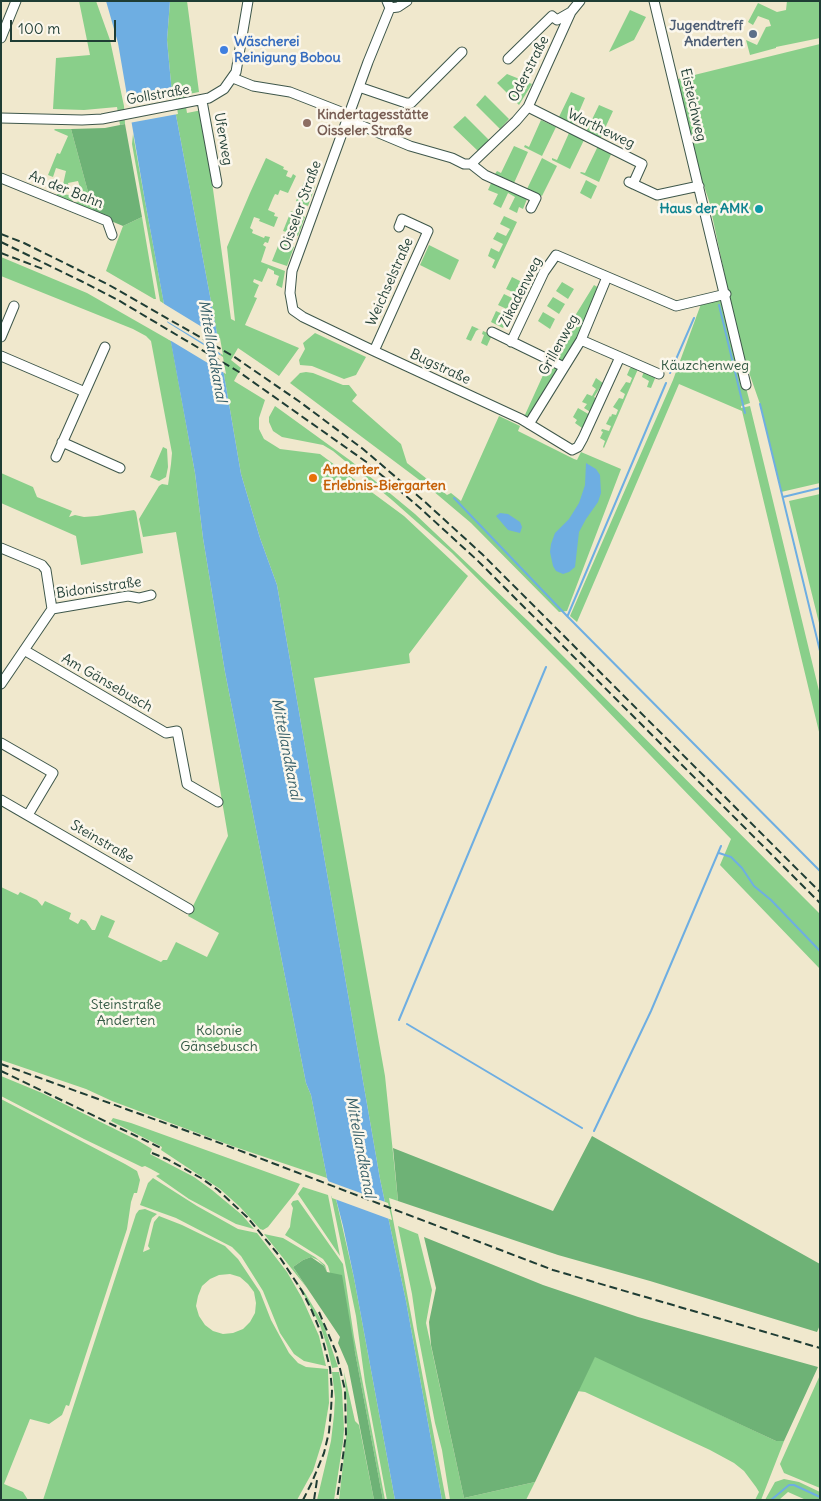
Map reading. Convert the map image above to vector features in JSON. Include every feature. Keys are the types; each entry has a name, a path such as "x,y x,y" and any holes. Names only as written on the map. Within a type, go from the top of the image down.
{"street":[{"path":"1,38 16,1"},
{"path":"248,1 239,61 233,78 253,86 290,92 410,146 452,158 464,164 471,164 485,175 536,198 531,208"},
{"path":"388,5 398,7 407,1"},
{"name":"Oderstraße","path":"471,164 528,107 571,12 580,1"},
{"name":"Eisteichweg","path":"654,1 726,294 746,385"},
{"name":"Oisseler Straße","path":"293,310 290,296 292,272 388,5"},
{"path":"508,58 552,16 557,20 571,12"},
{"path":"359,87 411,103 462,52"},
{"name":"Gollstraße","path":"1,118 82,120 119,116 202,101 220,92 233,78"},
{"name":"Uferweg","path":"202,101 216,183"},
{"name":"Wartheweg","path":"528,107 642,164 631,183 657,195 699,186"},
{"name":"An der Bahn","path":"1,178 107,222 112,235"},
{"name":"Weichselstraße","path":"374,351 428,231 402,219 398,228"},
{"name":"Zikadenweg","path":"511,342 544,272 556,255 607,277"},
{"path":"607,277 676,306 726,294"},
{"name":"Grillenweg","path":"529,424 581,340 607,277"},
{"path":"1,337 14,306"},
{"name":"Bugstraße","path":"293,310 303,317 529,424 572,450 578,447 583,438 620,358"},
{"name":"Zikadenweg","path":"492,332 564,367"},
{"path":"581,340 659,374"},
{"path":"56,457 105,347"},
{"path":"1,356 85,392"},
{"path":"62,442 120,468"},
{"path":"1,548 42,565 46,570 52,609 1,684"},
{"name":"Bidonisstraße","path":"52,609 128,596 139,598 151,595"},
{"name":"Am Gänsebusch","path":"24,650 166,733 177,731 187,784 218,802"},
{"path":"1,743 53,773 28,816"},
{"name":"Steinstraße","path":"1,800 189,909"}],"green space":[{"path":"79,1 96,1 110,40 124,106 125,124 120,125 117,107 84,110 53,109 56,58 90,55"},
{"path":"170,1 187,1 199,92 184,95 187,113 202,110 231,319 235,321 227,247 266,158 284,167 283,169 288,171 286,176 291,178 293,174 296,176 288,193 280,190 278,195 275,194 273,198 268,210 275,213 274,216 278,217 274,227 254,217 250,228 253,230 252,233 264,238 265,236 270,237 268,243 265,242 263,245 266,247 261,262 285,271 282,288 276,285 279,276 268,268 262,282 254,279 253,282 259,285 254,297 257,298 245,325 299,348 279,376 238,348 231,360 241,368 234,381 265,400 259,418 259,429 264,439 280,449 320,454 404,516 468,576 409,654 410,663 314,678 385,1076 398,1201 389,1198 446,1500 442,1500 406,1301 380,1179 277,585 260,538 241,474 172,94 167,40"},
{"path":"787,1 820,1 820,38 776,47 750,55 746,40 757,45 766,27 771,26 769,20 758,16 753,25 748,22 758,3 777,12 786,10"},
{"path":"630,10 646,17 634,40 609,52"},
{"path":"820,44 820,483 781,492 760,404 745,361 709,201 693,153 674,80"},
{"path":"507,74 532,84 519,105 497,83"},
{"path":"571,92 585,98 573,126 558,119"},
{"path":"485,95 509,119 500,129 476,105"},
{"path":"599,105 613,111 600,139 586,132"},
{"path":"465,116 489,140 478,151 453,127"},
{"path":"541,120 556,127 542,156 524,147 525,145 529,147"},
{"path":"125,124 142,217 123,226 94,214 71,129 105,128"},
{"path":"55,129 71,129 94,214 55,198 57,194 71,195 73,203 84,200 78,181 68,183 69,190 62,189 66,171 56,168 53,177 48,175 57,153 60,154 68,136"},
{"path":"569,133 584,140 570,169 552,160 552,158 557,160"},
{"path":"133,134 164,304 160,301 132,144"},
{"path":"514,146 528,152 514,183 495,174 497,171 501,173"},
{"path":"598,146 612,152 599,182 580,173 585,173"},
{"path":"542,158 557,166 542,196 527,189"},
{"path":"586,180 597,186 591,199 580,193"},
{"path":"492,181 526,197 523,209 519,207 517,213 509,209 515,197 508,193 501,208 493,204 498,194 488,190"},
{"path":"304,182 315,187 308,206 296,201"},
{"path":"291,211 305,217 298,236 283,231"},
{"path":"504,216 517,222 495,269 492,267 495,260 488,256 491,248 499,252 503,244 493,239 497,232 506,236 510,229 500,224"},
{"path":"142,217 156,299 106,271 123,226"},
{"path":"280,241 294,247 287,266 272,261"},
{"path":"429,245 459,260 450,280 420,265"},
{"path":"1,257 87,293 171,341 195,473 203,538 225,672 306,1083 311,1095 327,1178 232,1146 112,1101 86,1089 1,1060 1,887 18,895 20,892 37,900 42,906 45,901 71,913 69,919 78,924 81,919 86,921 92,930 95,930 101,915 115,921 108,937 161,962 167,960 176,942 207,957 219,933 188,916 228,836 176,532 143,537 139,519 159,486 162,484 168,485 172,453 151,341 133,329 1,276"},
{"path":"512,277 524,283 519,295 506,289"},
{"path":"562,282 574,289 568,299 556,291"},
{"path":"594,285 599,288 577,340 564,361 558,363 549,358"},
{"path":"504,294 516,300 511,311 498,305"},
{"path":"553,297 565,304 559,314 547,306"},
{"name":"Käuzchenweg","path":"719,300 724,302 750,403 741,406 741,408 750,406 820,695 820,736 742,411 679,384 577,622 570,616 673,380 701,304"},
{"path":"496,311 509,317 503,328 491,322"},
{"path":"543,312 555,319 550,329 538,321"},
{"path":"472,326 479,329 471,341 466,339"},
{"path":"482,330 492,335 487,346 481,343 484,335"},
{"path":"315,333 366,357 356,375 344,379 312,366 300,365 299,360 305,349 303,343"},
{"path":"549,362 557,365 558,371 530,415 524,417"},
{"path":"633,366 656,376 651,388 647,387 649,381 642,377 644,371 638,369 604,448 605,441 600,438 603,432 601,431 602,429 609,431 611,426 606,424 612,414 616,415 618,410 613,407 619,398 623,399 625,394 620,391 626,382 630,383 632,378 627,375"},
{"path":"306,372 343,385 349,385 357,395 352,401 401,444 407,463 447,495 451,493 461,501 499,416 520,426 518,431 574,459 577,460 581,452 621,469 567,611 559,612 471,523 426,485 290,383 300,373"},
{"path":"596,378 603,383 594,397 599,400 592,413 584,408 587,404 582,402 587,394 592,396 596,389 592,386"},
{"path":"275,406 351,461 415,514 530,623 820,914 820,969 720,865 731,839 570,672 452,553 333,451 323,445 282,437 273,431 269,417"},
{"path":"578,408 590,415 582,428 575,423 577,420 573,417"},
{"path":"163,447 167,449 168,467 166,477 159,481 150,477"},
{"path":"1,473 33,487 37,497 72,511 69,517 75,515 84,517 97,516 134,510 136,512 143,553 81,565 76,536 1,503"},
{"path":"820,494 820,627 789,501"},
{"path":"1,1076 42,1093 152,1149 150,1154 194,1177 242,1215 254,1229 236,1224 189,1199 156,1176 160,1174 151,1169 145,1166 142,1167 84,1139 1,1096"},
{"path":"1,1099 125,1164 137,1171 140,1180 137,1193 134,1193 131,1202 127,1229 69,1406 66,1405 62,1415 49,1424 30,1419 4,1484 23,1492 28,1500 1,1500"},
{"path":"113,1118 300,1184 268,1227 263,1230 260,1229 220,1189 161,1150 162,1147 111,1121"},
{"path":"592,1136 820,1264 820,1325 817,1332 558,1255 398,1201 393,1148 553,1211"},
{"path":"153,1178 238,1229 257,1233 287,1272 302,1298 319,1336 326,1366 304,1361 294,1354 280,1333 263,1291 241,1256 232,1247 176,1218 140,1205 148,1183"},
{"path":"303,1187 328,1195 340,1256 298,1194"},
{"path":"331,1195 336,1199 354,1278 395,1500 387,1500 365,1382 356,1316"},
{"path":"298,1200 343,1264 354,1337 385,1500 383,1500 355,1352 332,1274 323,1259 285,1235 290,1227 293,1208 291,1204 293,1201"},
{"path":"145,1209 157,1214 152,1218 143,1252 150,1249 148,1246 154,1222 159,1216 225,1246 238,1259 260,1292 271,1320 289,1353 298,1363 306,1367 328,1369 329,1403 323,1439 313,1471 297,1500 43,1500 136,1214 139,1210","holes":["230,1274 240,1277 254,1292 255,1313 243,1329 223,1334 213,1331 205,1325 199,1316 196,1306 202,1286 210,1279 219,1275"]},
{"path":"398,1226 418,1234 432,1290 426,1323 464,1498 535,1482 526,1500 450,1500"},
{"path":"264,1234 283,1238 315,1257 325,1265 327,1272 318,1260 311,1257 293,1267 307,1288"},
{"path":"424,1237 543,1285 638,1317 818,1367 784,1441 776,1441 595,1357 535,1482 464,1498 431,1345 429,1322 436,1288"},
{"path":"311,1257 324,1266 327,1272 342,1275 383,1500 374,1500 348,1366 338,1343 340,1337 293,1267"},
{"path":"297,1282 323,1323 338,1367 332,1368 320,1325"},
{"path":"595,1356 776,1441 784,1441 761,1500 755,1500 759,1492 744,1471 734,1463 585,1392 577,1391"},
{"path":"332,1372 339,1372 342,1390 343,1442 334,1500 317,1500 331,1441 335,1398"},
{"path":"344,1372 355,1421 359,1425 374,1500 339,1500 347,1429"},
{"path":"820,1375 820,1488 784,1473 780,1464"},
{"path":"784,1479 799,1482 820,1492 820,1500 806,1500 788,1492 779,1500 765,1500 775,1482"}],"water":[{"name":"Mittellandkanal","path":"106,1 170,1 167,40 172,94 241,474 260,538 277,585 380,1179 406,1301 442,1500 395,1500 354,1278 336,1199 327,1178 311,1095 306,1083 225,672 203,538 195,473 118,43"},
{"path":"586,463 596,469 600,475 601,493 598,502 579,532 575,567 563,574 556,571 553,566 550,552 551,544 555,533 569,519 579,503 585,485"},
{"path":"500,513 508,514 520,522 522,527 520,533 508,530 496,516"}],"pier":[{"path":"175,96 178,114 129,123 125,105"},
{"path":"161,302 220,338 223,355 165,320"},
{"path":"165,321 223,357 226,374 168,339"},
{"path":"325,1180 388,1203 392,1220 332,1198"}],"waterway":[{"path":"719,305 745,413"},
{"path":"670,373 694,318"},
{"path":"568,615 666,383"},
{"path":"760,404 820,651"},
{"path":"783,497 820,488"},
{"path":"454,498 567,616 820,871"},
{"path":"399,1020 546,667"},
{"path":"594,1131 651,1011 721,846"},
{"path":"719,853 731,857 742,868 754,886 771,900 820,951"},
{"path":"407,1024 582,1128"},
{"path":"771,1500 789,1485 794,1485 820,1497"}],"railway":[{"path":"1,234 24,243 109,285 233,356 300,402 363,449 482,554 820,892"},
{"path":"1,242 118,300 239,372 365,461 477,560 820,903"},
{"path":"1,253 43,269"},
{"path":"1,1064 212,1140 553,1270 820,1348"},
{"path":"1,1071 161,1148"},
{"path":"152,1153 201,1178 218,1190 247,1217 277,1253 302,1291 312,1311 321,1333 330,1368 332,1391 329,1432 324,1453 303,1500"},
{"path":"319,1312 336,1352 345,1390 346,1434 337,1500"},
{"path":"314,1500 317,1480"}],"place":[{"name":"Jugendtreff Anderten","path":"753,34"},
{"name":"Wäscherei Reinigung Bobou","path":"224,50"},
{"name":"Kindertagesstätte Oisseler Straße","path":"307,123"},
{"name":"Haus der AMK","path":"759,209"},
{"name":"Anderter Erlebnis-Biergarten","path":"313,478"}],"park label":[{"name":"Steinstraße Anderten","path":"126,1014"},
{"name":"Kolonie Gänsebusch","path":"219,1040"}]}
